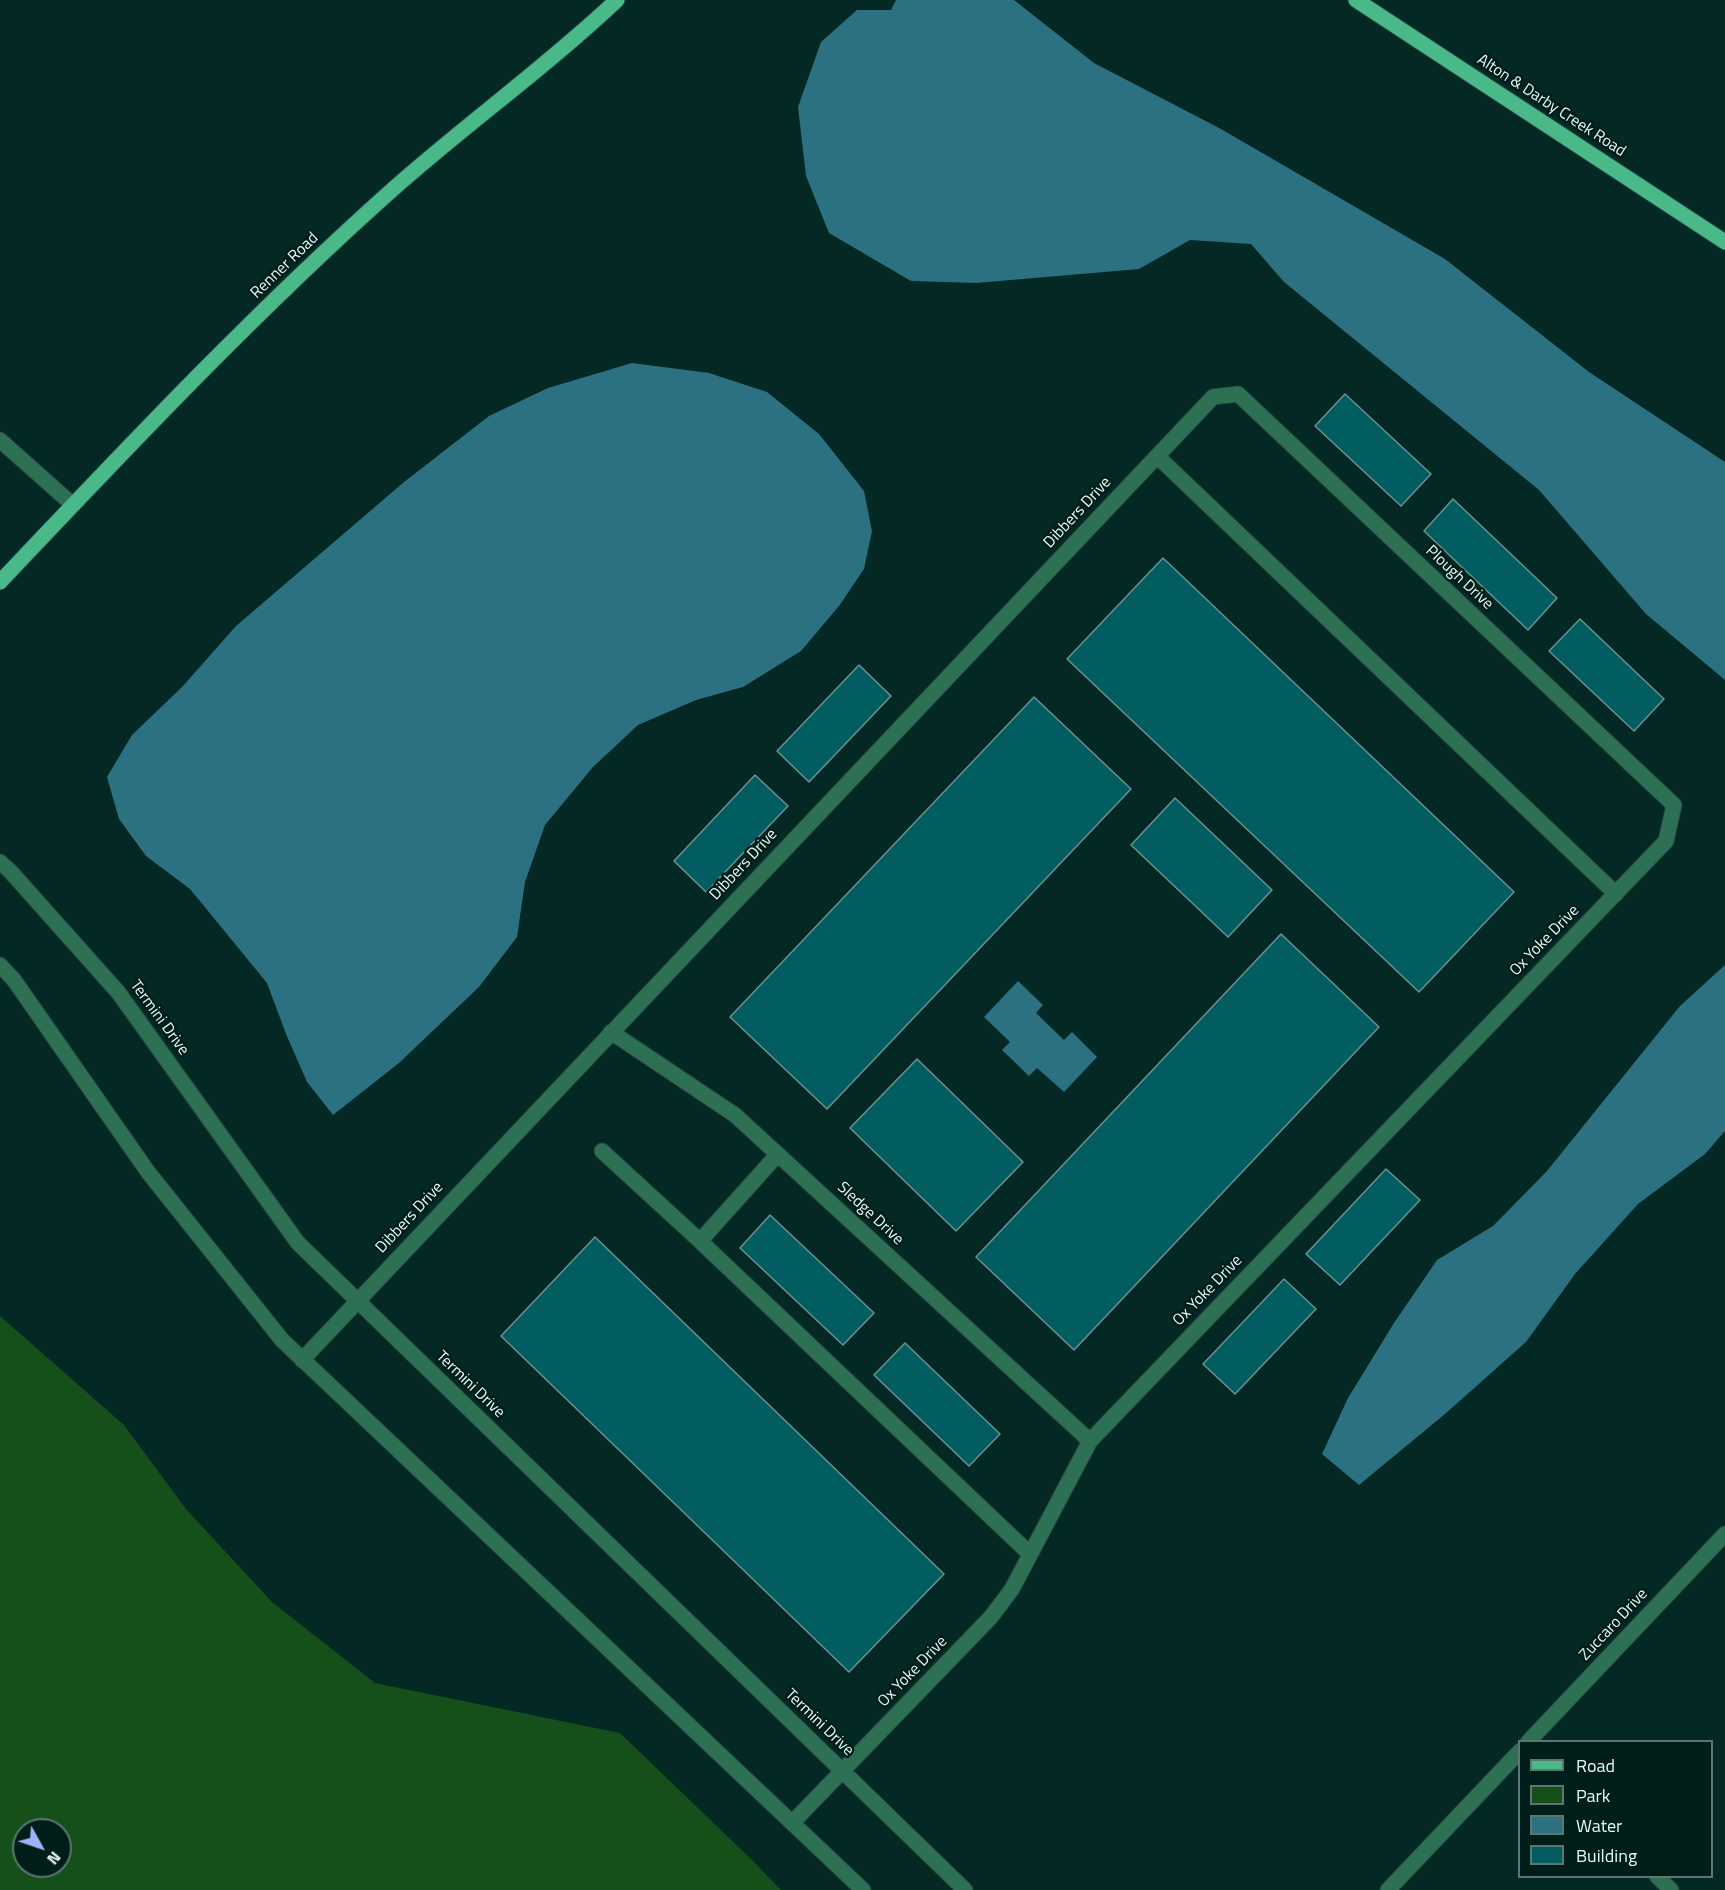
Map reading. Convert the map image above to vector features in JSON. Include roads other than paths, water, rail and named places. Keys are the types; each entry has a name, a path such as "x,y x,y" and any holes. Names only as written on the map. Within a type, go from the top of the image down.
{"main road":[{"name":"Renner Road","path":"0,582 201,373 393,190 617,0"},
{"name":"Alton & Darby Creek Road","path":"1356,0 1725,242"}],"street":[{"name":"Plough Drive","path":"1213,397 1238,394 1674,805"},
{"name":"Dibbers Drive","path":"302,1360 1213,397"},
{"path":"0,440 73,505"},
{"path":"1157,456 1616,894"},
{"name":"Ox Yoke Drive","path":"792,1823 991,1617 1012,1589 1090,1441 1666,841 1674,805"},
{"name":"Termini Drive","path":"0,862 118,992 298,1243 965,1890"},
{"path":"0,965 14,980 148,1172 282,1340 863,1890"},
{"name":"Sledge Drive","path":"611,1032 735,1115 1090,1441"},
{"path":"602,1151 1030,1554"},
{"path":"700,1241 778,1154"},
{"name":"Zuccaro Drive","path":"1530,1740 1725,1534"},
{"path":"1388,1890 1518,1753"},
{"path":"1659,1878 1671,1890"}],"water":[{"path":"896,0 1014,0 1094,63 1221,129 1445,259 1589,372 1725,462 1725,680 1646,614 1539,490 1284,282 1251,244 1190,240 1139,269 976,283 911,281 829,233 806,176 798,107 821,42 857,10 891,10"},
{"path":"632,363 709,373 767,392 819,434 864,491 872,531 864,569 839,606 801,651 743,687 696,700 638,725 593,767 545,825 525,882 517,937 479,987 399,1063 333,1115 307,1082 267,983 190,889 146,856 119,819 107,777 132,735 183,686 236,626 404,482 489,416 548,388"},
{"path":"1725,965 1725,1131 1705,1154 1638,1204 1575,1274 1526,1342 1445,1414 1359,1485 1322,1454 1348,1398 1394,1323 1437,1260 1493,1226 1547,1171 1680,1006"},
{"path":"1018,981 1043,1005 1036,1013 1064,1040 1072,1032 1097,1057 1064,1092 1037,1068 1029,1076 1002,1050 1010,1042 984,1017"}]}
